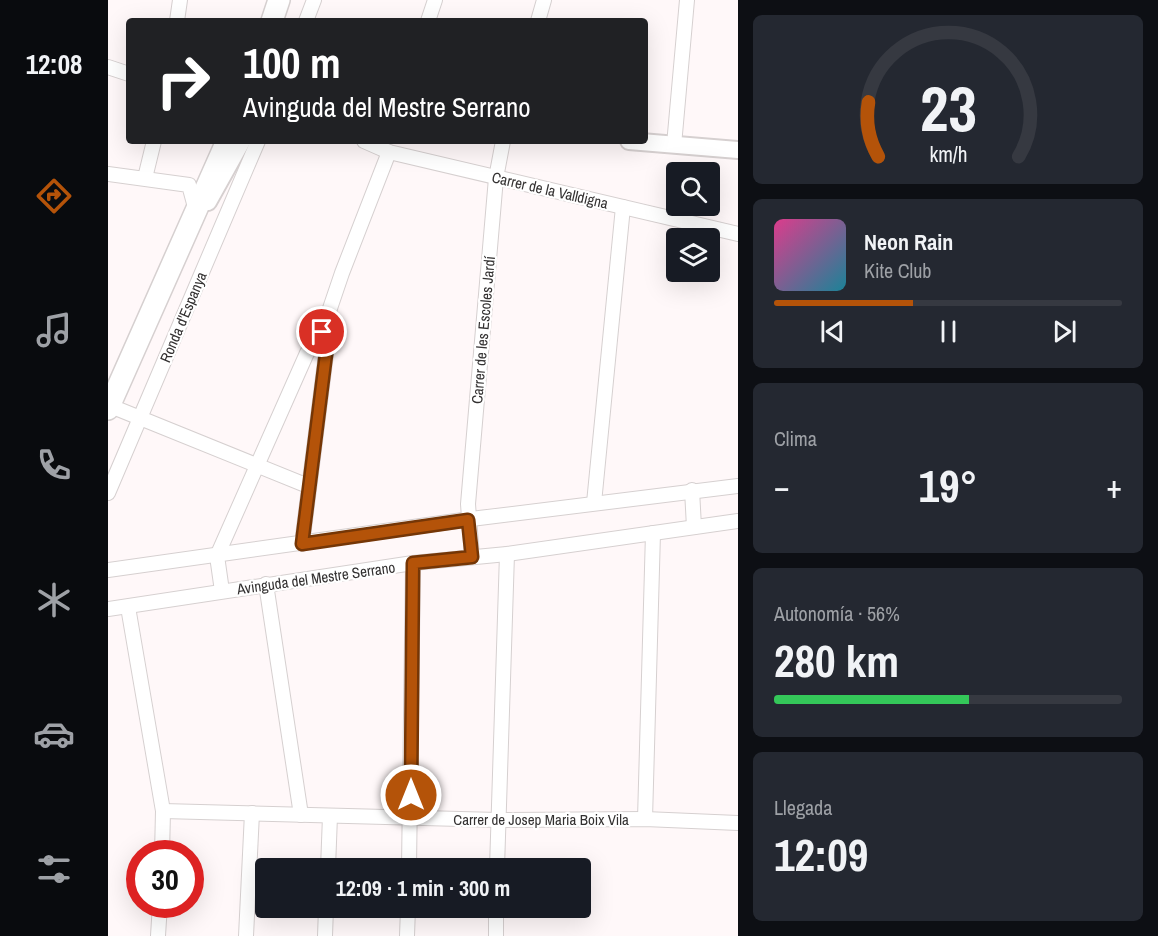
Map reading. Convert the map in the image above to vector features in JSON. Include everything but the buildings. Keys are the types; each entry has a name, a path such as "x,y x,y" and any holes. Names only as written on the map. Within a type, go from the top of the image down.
{"highway":[{"path":"273,18 279,0"},
{"name":"Ronda d'Espanya","path":"108,406 226,144"}],"street":[{"path":"177,18 180,0"},
{"path":"307,18 314,0"},
{"path":"429,18 435,0"},
{"path":"539,18 544,0"},
{"path":"674,145 687,0"},
{"path":"108,68 126,73"},
{"path":"648,143 738,150"},
{"path":"145,178 152,144"},
{"path":"108,174 189,185 196,213 207,204 241,144"},
{"name":"Ronda d'Espanya","path":"108,493 257,144"},
{"name":"Carrer de la Valldigna","path":"371,144 389,152 738,234"},
{"name":"Carrer de les Escoles Jardí","path":"472,557 468,520 496,178 502,144"},
{"path":"222,591 218,556 307,353 322,332 342,273 389,152"},
{"path":"594,503 623,207"},
{"path":"302,544 326,354 322,332"},
{"path":"108,406 308,486"},
{"path":"108,570 594,503 738,486"},
{"path":"692,490 694,527"},
{"name":"Avinguda del Mestre Serrano","path":"108,609 413,563 507,554 738,521"},
{"path":"645,819 653,533"},
{"path":"497,858 507,554"},
{"path":"410,858 413,563"},
{"path":"266,585 301,815"},
{"path":"128,607 163,811 162,840"},
{"name":"Carrer de Josep Maria Boix Vila","path":"163,811 498,820 645,819 738,823"},
{"path":"246,936 252,813"},
{"path":"328,858 330,816"},
{"path":"158,936 159,918"},
{"path":"325,936 326,918"},
{"path":"407,936 408,918"},
{"path":"496,918 496,936"}],"route":[{"path":"322,332 326,354 302,544 468,520 472,557 413,563 411,795"}]}
